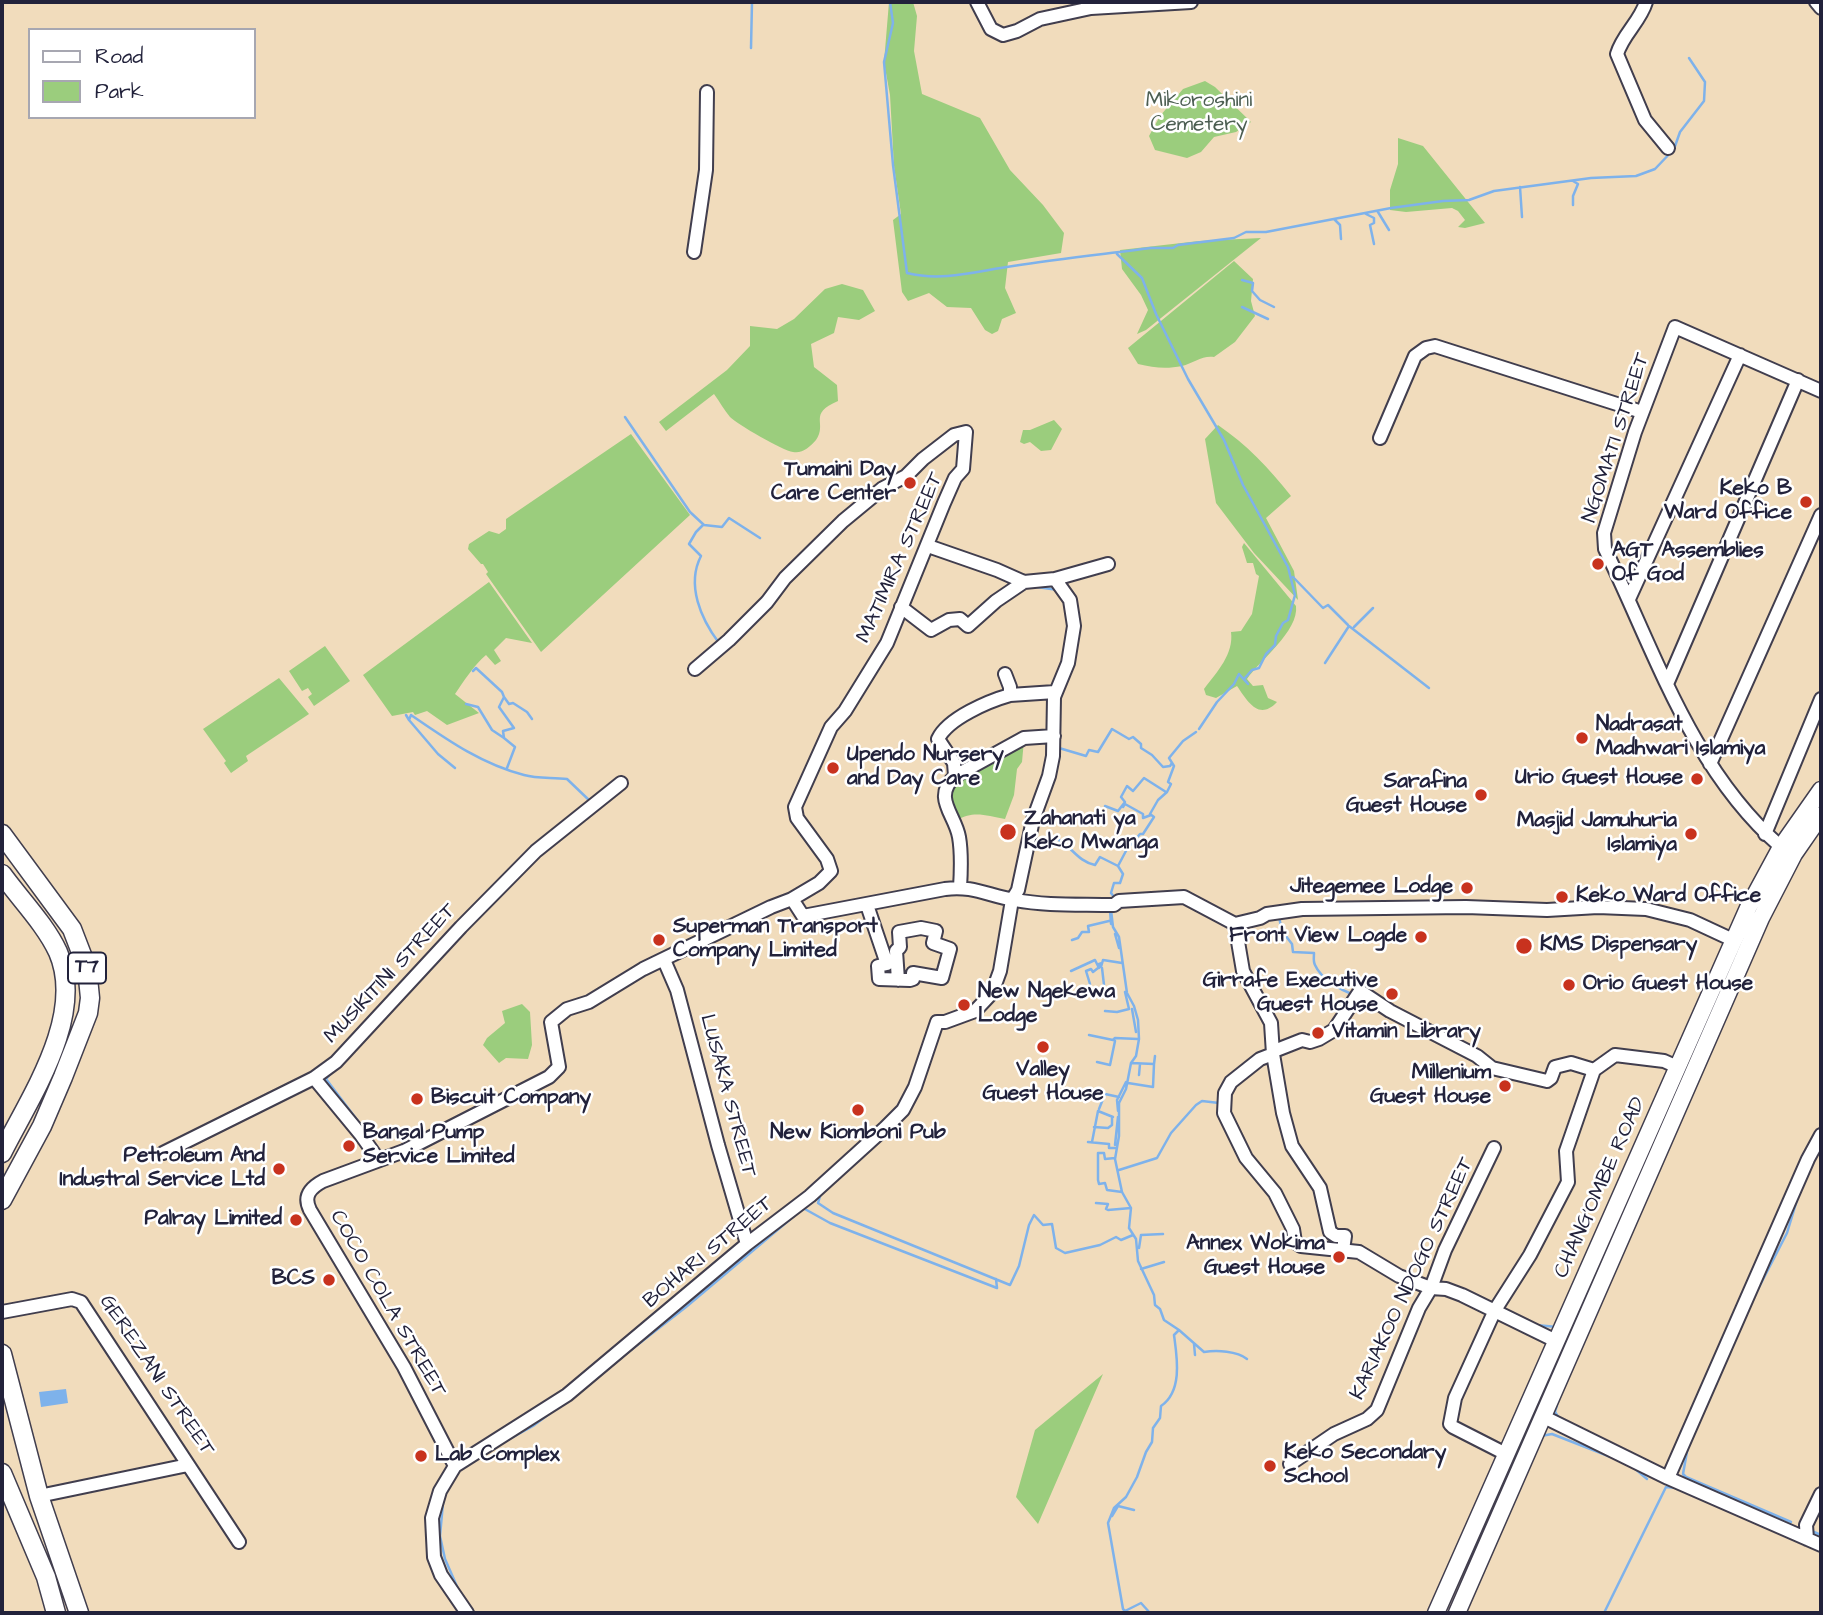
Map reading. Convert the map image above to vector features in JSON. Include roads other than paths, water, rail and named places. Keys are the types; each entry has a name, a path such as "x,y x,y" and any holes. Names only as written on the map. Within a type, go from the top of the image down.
{"highway":[{"name":"T7","path":"2,834 72,929 81,949 89,982 88,1013 63,1077 42,1126 4,1188"},
{"path":"2,1153 7,1137 26,1107 48,1060 63,1015 66,992 65,974 52,943 6,880"},
{"path":"2,1354 39,1496 79,1613"},
{"path":"2,1474 46,1577 56,1613"}],"main road":[{"name":"CHANG'OMBE ROAD","path":"1436,1613 1733,940 1781,847 1821,790"},
{"name":"CHANG'OMBE ROAD","path":"1457,1613 1773,890 1821,815"}],"street":[{"path":"977,2 991,29 1003,35 1040,19 1091,8 1191,2"},
{"path":"1646,2 1639,20 1620,44 1617,54 1645,120 1668,148"},
{"path":"1816,2 1821,8"},
{"path":"694,252 706,170 707,92"},
{"name":"NGOMATI STREET","path":"1740,355 1675,327 1642,412 1604,533 1605,549 1667,684 1710,764 1735,801 1765,834 1781,847"},
{"path":"1380,438 1415,356 1426,348 1435,346 1642,412"},
{"path":"1629,599 1740,355 1821,391"},
{"path":"1667,684 1798,380"},
{"name":"MATIMIRA STREET","path":"695,669 722,647 767,602 785,578 843,521 883,488 905,476 954,435 966,432 963,469 957,474 881,654 845,711 831,727 796,804 797,818 808,837 827,859 831,871 819,883 792,899"},
{"path":"1710,764 1821,515"},
{"path":"928,546 998,570 1024,582"},
{"path":"901,607 931,630 949,620 960,619 968,626 996,601 1024,582 1055,579 1108,564"},
{"path":"1012,900 1017,890 1033,820 1049,776 1054,736 1055,692 1068,663 1074,626 1070,600 1055,579"},
{"path":"1005,674 1010,695"},
{"path":"955,776 954,763 938,739 942,732 976,707 983,707 1010,695 1055,692"},
{"path":"1765,834 1821,699"},
{"path":"961,888 959,836 945,798 947,784 955,776 1024,738 1054,736"},
{"name":"MUSIKITINI STREET","path":"163,1153 314,1078 335,1062 536,851 621,783"},
{"path":"314,1078 361,1135 377,1159 404,1151 557,1072 559,1056 551,1022 567,1009 589,1002 643,969 792,899 802,916 961,888 983,891 1012,900 1114,905 1119,901 1185,897 1234,924 1267,914 1302,909 1646,909 1690,920 1733,940"},
{"name":"BOHARI STREET","path":"467,1613 441,1575 434,1558 432,1518 440,1491 455,1466 567,1395 747,1244 820,1188 903,1110 915,1087 937,1022 945,1022 975,1011 992,993 1000,971 1012,900"},
{"path":"867,905 887,964 878,967 879,979 898,980 912,979 913,973 942,978 950,950 933,943 936,932 921,928 899,932 900,947 896,951 898,980"},
{"path":"1234,924 1242,971 1271,1023 1283,1113 1292,1146 1320,1188 1330,1232 1336,1236 1345,1236 1343,1250"},
{"name":"LUSAKA STREET","path":"664,960 677,990 747,1244"},
{"path":"1556,1341 1454,1292 1432,1288 1399,1276 1359,1252 1301,1246 1295,1242 1293,1229 1281,1204 1264,1178 1246,1158 1224,1113 1225,1093 1231,1082 1260,1059 1302,1040 1310,1042 1319,1039 1334,1030 1360,991 1390,1011 1477,1056 1492,1068 1547,1081 1551,1079 1555,1067 1571,1063 1594,1070"},
{"path":"1506,1454 1450,1424 1455,1398 1495,1310 1530,1255 1568,1182 1566,1151 1594,1070 1615,1055 1664,1061 1673,1065"},
{"path":"1668,1478 1821,1135"},
{"name":"KARIAKOO NDOGO STREET","path":"1290,1464 1334,1434 1367,1419 1377,1410 1419,1308 1432,1288 1445,1250 1494,1147"},
{"name":"COCO COLA STREET","path":"377,1159 313,1187 307,1195 308,1205 404,1367 455,1466"},
{"name":"GEREZANI STREET","path":"2,1312 72,1299 81,1302 239,1542"},
{"path":"1542,1416 1668,1478 1821,1545"},
{"path":"39,1496 188,1465"},
{"path":"1807,1539 1806,1525 1821,1494"}],"water":[{"path":"66,1389 68,1403 41,1407 39,1392"}],"waterway":[{"path":"751,48 752,2"},
{"path":"890,2 893,23 884,62 893,165 907,273 934,276 960,275 1151,248 1173,248 1178,245 1234,238 1246,232 1266,232 1391,208 1469,200 1494,191 1591,178 1636,176 1655,169 1674,149 1680,132 1704,101 1705,82 1689,58"},
{"path":"1573,181 1578,184 1573,205"},
{"path":"1520,187 1522,217"},
{"path":"1378,212 1389,230"},
{"path":"1366,214 1374,218 1374,223 1370,225 1374,244"},
{"path":"1335,220 1340,225 1341,239"},
{"path":"1117,254 1142,278 1156,314 1188,379 1224,440 1243,485 1288,567 1295,595 1288,620 1283,623 1276,636 1275,645 1266,654 1259,668 1252,670 1244,679 1248,684 1239,674 1199,729"},
{"path":"1242,280 1253,283 1252,291 1260,300 1274,307"},
{"path":"1242,307 1268,319"},
{"path":"625,417 690,512 704,525 722,527 729,518 760,538"},
{"path":"703,525 689,544 701,556 695,590 701,613 719,643"},
{"path":"1293,577 1323,608 1328,605 1348,625"},
{"path":"1037,587 1058,590"},
{"path":"1354,627 1373,608"},
{"path":"1325,663 1349,626 1429,688"},
{"path":"473,671 476,668 504,697 499,707 514,728 503,731 504,738 515,747 507,768"},
{"path":"504,697 509,704 513,703 527,712 532,719"},
{"path":"466,704 478,707 492,730 504,738"},
{"path":"406,715 409,720 411,715 464,750 508,770 529,776 567,779 591,802"},
{"path":"409,720 438,754 455,768"},
{"path":"1059,748 1086,756 1089,750 1098,752 1112,729 1129,739 1133,737 1141,744 1141,748 1163,767 1172,763"},
{"path":"1115,898 1111,893 1114,883 1120,883 1123,874 1118,866 1127,849 1143,834 1154,817 1150,814 1171,784 1168,782 1174,766 1169,758 1183,741 1196,732"},
{"path":"1118,811 1125,802 1121,797 1127,786 1133,791 1144,778 1166,792"},
{"path":"1123,807 1125,804 1143,814 1143,818 1151,815"},
{"path":"1105,806 1118,811"},
{"path":"1047,846 1053,837 1088,863 1095,865 1100,857 1118,866"},
{"path":"1110,910 1111,924"},
{"path":"1111,910 1113,927 1119,937 1127,993 1138,1020 1139,1039 1126,1089 1119,1103 1119,1136 1115,1159 1122,1192 1131,1208 1129,1228 1136,1239 1138,1261 1154,1295 1155,1305 1160,1309 1164,1320 1179,1330 1174,1335 1177,1373 1173,1392 1161,1406 1160,1418 1153,1428 1152,1442 1137,1477 1126,1497 1114,1508 1108,1523 1123,1609 1125,1611 1141,1603 1150,1613"},
{"path":"1279,917 1282,931 1292,944 1293,952 1314,953 1314,964 1322,975 1354,995"},
{"path":"1072,940 1078,938 1082,932 1089,932 1088,926 1109,921"},
{"path":"1115,934 1119,948"},
{"path":"1071,971 1095,960 1099,968 1103,960 1122,963"},
{"path":"1090,984 1086,971 1091,969 1093,972 1098,968"},
{"path":"1102,968 1104,985"},
{"path":"1125,992 1129,1009"},
{"path":"1105,1011 1129,1009"},
{"path":"1132,1009 1136,1032"},
{"path":"1089,1035 1113,1040 1138,1039"},
{"path":"1097,1062 1110,1065 1115,1041"},
{"path":"1131,1063 1154,1064 1155,1056"},
{"path":"1139,1075 1140,1064"},
{"path":"1128,1083 1153,1087 1154,1064"},
{"path":"332,1072 326,1079 367,1133"},
{"path":"1118,1111 1117,1100 1126,1082"},
{"path":"1099,1109 1105,1094 1119,1097"},
{"path":"1119,1170 1157,1158 1171,1133 1196,1105 1202,1101 1219,1103"},
{"path":"1092,1142 1098,1111 1113,1117"},
{"path":"1115,1145 1118,1117"},
{"path":"1094,1127 1108,1128 1112,1125 1112,1118"},
{"path":"1088,1142 1109,1144 1109,1148 1115,1148"},
{"path":"1115,1158 1105,1159 1104,1153 1098,1153 1098,1180 1099,1184 1105,1183 1107,1190 1122,1192"},
{"path":"821,1193 818,1203 833,1213 1010,1285 1019,1266 1034,1215 1043,1225 1052,1224 1056,1248 1065,1253 1100,1245 1116,1237 1121,1240 1133,1235"},
{"path":"1756,1293 1787,1233 1797,1200"},
{"path":"1096,1203 1108,1204 1108,1210 1131,1208"},
{"path":"802,1209 830,1223 997,1288 996,1279"},
{"path":"618,1360 794,1216"},
{"path":"1139,1248 1141,1235 1163,1234"},
{"path":"1141,1269 1164,1262"},
{"path":"1536,1325 1557,1327"},
{"path":"1179,1330 1204,1352 1227,1352 1247,1359"},
{"path":"1194,1344 1195,1355"},
{"path":"1557,1405 1555,1412 1559,1418"},
{"path":"495,1447 549,1414"},
{"path":"1541,1436 1552,1434 1621,1461"},
{"path":"1688,1446 1683,1474 1686,1477 1791,1522"},
{"path":"1633,1467 1647,1479"},
{"path":"1604,1613 1666,1487 1677,1488"},
{"path":"443,1503 440,1536 445,1559 459,1591"},
{"path":"1112,1516 1118,1506 1134,1510"},
{"path":"1444,1613 1490,1511"},
{"path":"1814,1532 1821,1535"}],"place":[{"name":"Tumaini Day Care Center","path":"910,483"},
{"name":"Keko B Ward Office","path":"1806,502"},
{"name":"AGT Assemblies Of God","path":"1598,564"},
{"name":"Nadrasat Madhwari Islamiya","path":"1582,738"},
{"name":"Upendo Nursery and Day Care","path":"833,768"},
{"name":"Urio Guest House","path":"1697,779"},
{"name":"Sarafina Guest House","path":"1481,795"},
{"name":"Zahanati ya Keko Mwanga","path":"1008,832"},
{"name":"Masjid Jamuhuria Islamiya","path":"1691,834"},
{"name":"Jitegemee Lodge","path":"1467,888"},
{"name":"Keko Ward Office","path":"1562,897"},
{"name":"Front View Logde","path":"1421,937"},
{"name":"Superman Transport Company Limited","path":"659,940"},
{"name":"KMS Dispensary","path":"1524,946"},
{"name":"Orio Guest House","path":"1569,985"},
{"name":"Girrafe Executive Guest House","path":"1392,994"},
{"name":"New Ngekewa Lodge","path":"964,1005"},
{"name":"Vitamin Library","path":"1318,1033"},
{"name":"Valley Guest House","path":"1043,1047"},
{"name":"Millenium Guest House","path":"1505,1086"},
{"name":"Biscuit Company","path":"417,1099"},
{"name":"New Kiomboni Pub","path":"858,1110"},
{"name":"Bansal Pump Service Limited","path":"349,1146"},
{"name":"Petroleum And Industral Service Ltd","path":"279,1169"},
{"name":"Palray Limited","path":"296,1220"},
{"name":"Annex Wokima Guest House","path":"1339,1257"},
{"name":"BCS","path":"329,1280"},
{"name":"Lab Complex","path":"421,1456"},
{"name":"Keko Secondary School","path":"1270,1466"}],"park label":[{"name":"Mikoroshini Cemetery","path":"1199,114"}]}
